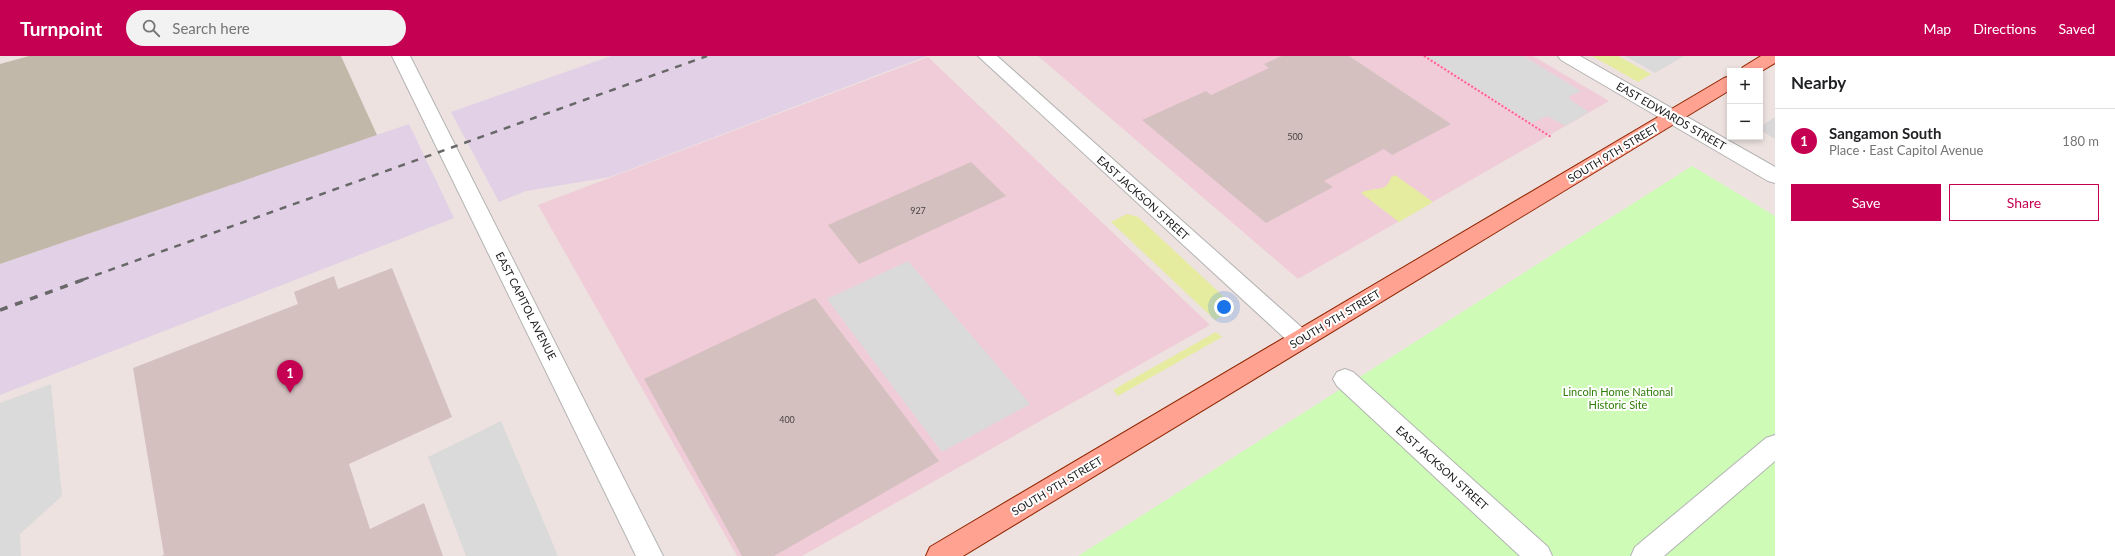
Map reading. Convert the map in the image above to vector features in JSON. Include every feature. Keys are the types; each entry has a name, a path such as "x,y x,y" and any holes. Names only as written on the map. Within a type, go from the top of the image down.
{"main road":[{"path":"1754,68 1774,56"},
{"name":"SOUTH 9TH STREET","path":"939,556 1727,84"}],"street":[{"name":"EAST CAPITOL AVENUE","path":"401,56 650,556"},
{"name":"EAST JACKSON STREET","path":"987,56 1300,339"},
{"name":"EAST EDWARDS STREET","path":"1567,56 1775,176"},
{"name":"EAST JACKSON STREET","path":"1346,379 1539,556"},
{"path":"1644,556 1775,446"}],"path":[{"path":"1424,56 1551,137"}],"shaded area":[{"path":"29,56 341,56 377,135 0,264 0,64"},
{"path":"611,56 927,56 610,177 526,191 499,202 451,112"},
{"path":"1038,56 1533,56 1609,101 1298,279"},
{"path":"1427,56 1523,56 1581,91 1570,96 1569,99 1589,112 1565,126 1547,116 1532,123"},
{"path":"1625,56 1684,56 1655,73"},
{"path":"928,57 1210,325 802,556 737,556 538,205"},
{"path":"1775,117 1775,139 1763,132 1763,125"},
{"path":"409,124 454,218 0,395 0,264"},
{"path":"908,261 1030,404 942,452 827,299"},
{"path":"51,384 62,496 20,534 21,556 0,556 0,403"},
{"path":"501,421 558,556 466,556 428,457"}],"green space":[{"path":"1592,56 1618,56 1651,74 1638,82"},
{"name":"Lincoln Home National Historic Site","path":"1692,166 1775,216 1775,556 1078,556"},
{"path":"1395,175 1433,202 1399,222 1361,193 1383,188 1389,182 1391,177"},
{"path":"1127,214 1138,217 1236,308 1215,320 1111,222"},
{"path":"1216,332 1222,337 1118,396 1113,390"}],"building":[{"path":"1282,56 1349,56 1451,124 1392,155 1384,149 1324,181 1333,187 1266,223 1142,120 1206,91 1211,95 1269,68 1264,64"},
{"path":"971,162 1006,196 859,264 828,225"},
{"path":"392,268 452,417 349,464 370,529 424,503 443,556 161,556 164,555 133,368 298,304 294,292 334,276 338,289"},
{"path":"815,298 939,461 774,556 742,556 644,379"}],"railway":[{"path":"82,280 707,56"},
{"path":"0,310 85,279"}],"place":[{"name":"Sangamon South","path":"290,393"}]}
